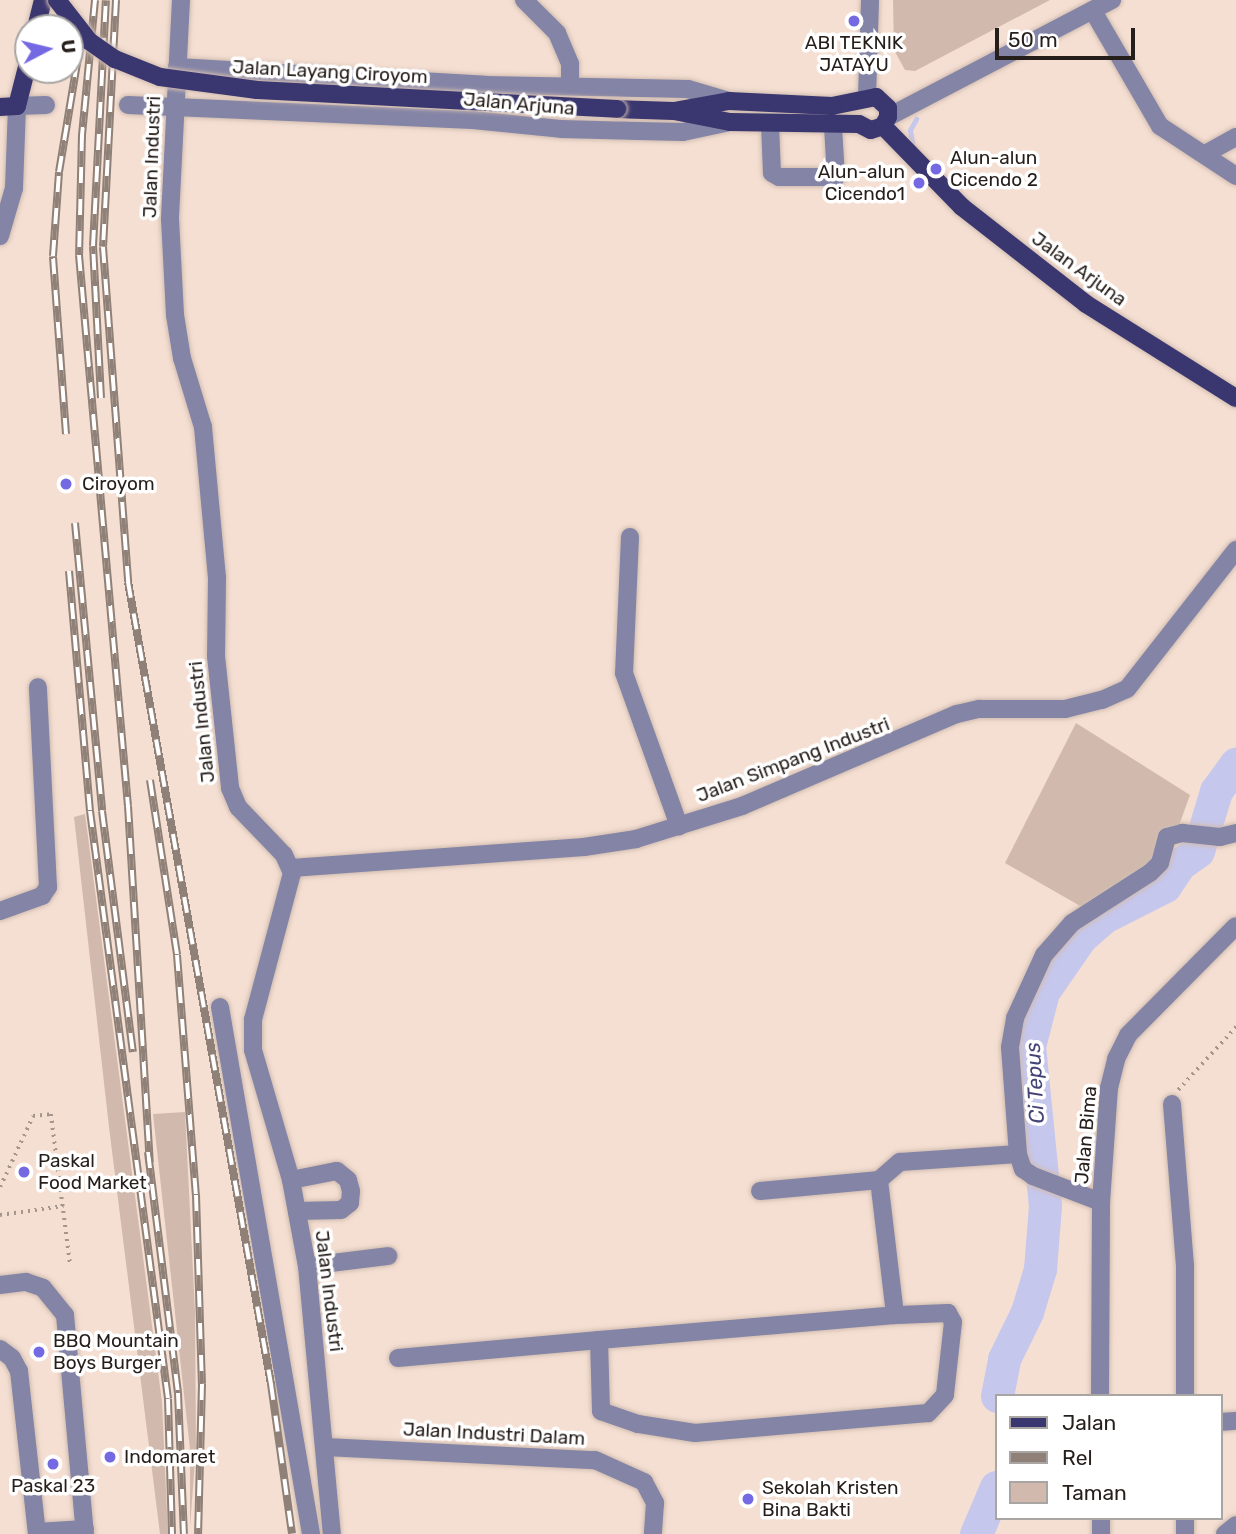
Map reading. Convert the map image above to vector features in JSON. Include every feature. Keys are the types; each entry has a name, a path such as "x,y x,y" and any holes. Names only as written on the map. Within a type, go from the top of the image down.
{"main road":[{"name":"Jalan Layang Ciroyom","path":"57,0 89,41 125,64 171,80 257,90 674,111 730,122"},
{"path":"8,106 18,84"},
{"path":"859,124 855,113 862,100"},
{"name":"Jalan Layang Ciroyom","path":"674,111 729,101"},
{"name":"Jalan Arjuna","path":"729,101 883,101 886,121 962,207 1086,304 1236,398"},
{"name":"Jalan Arjuna","path":"730,122 833,126 859,124 871,130 886,121"}],"street":[{"name":"Jalan Industri","path":"181,0 170,219 175,315 182,358 203,427 217,578 216,656 230,788 238,807 292,868 289,894 252,1034 291,1180 307,1266 332,1534"},
{"path":"524,0 540,8 566,51 570,84"},
{"path":"862,100 870,0"},
{"path":"886,121 1112,0"},
{"path":"1093,10 1160,126 1236,176"},
{"name":"Jalan Arjuna","path":"177,67 485,85 570,84 688,89 729,101"},
{"name":"Jalan Arjuna","path":"128,105 176,104 561,129 683,132 730,122"},
{"path":"0,236 14,188 8,106 46,105"},
{"path":"769,124 772,173 779,177 836,177 833,126"},
{"path":"1205,154 1236,137"},
{"path":"630,537 624,673 679,826"},
{"name":"Jalan Simpang Industri","path":"292,868 584,847 679,826 742,806 877,752 957,714 979,709 1065,709 1127,689 1236,550"},
{"path":"0,911 42,896 48,887 38,687"},
{"path":"1101,1202 1033,1176 1023,1169 1018,1154 1010,1047 1015,1018 1044,955 1072,923 1151,872 1160,863 1167,837 1182,833 1228,835"},
{"name":"Jalan Bima","path":"1100,1394 1101,1202 1110,1088 1116,1059 1128,1035 1236,926"},
{"path":"220,1007 311,1534"},
{"path":"1172,1104 1185,1266 1185,1394"},
{"path":"760,1191 878,1180 900,1162 1018,1154"},
{"path":"291,1180 337,1171 348,1180 351,1191 351,1203 341,1210 296,1211"},
{"path":"878,1180 895,1315"},
{"path":"307,1266 388,1256"},
{"path":"0,1285 26,1282 43,1288 65,1315 85,1531 37,1533 19,1371 4,1355"},
{"path":"398,1358 599,1340 895,1315 948,1314 953,1322 945,1395 928,1413 695,1433 669,1431 601,1411 599,1340"},
{"name":"Jalan Industri Dalam","path":"325,1447 595,1460 644,1482 654,1503 653,1534"},
{"path":"1225,1534 1236,1525"}],"path":[{"path":"1172,1104 1178,1091 1236,1027"},
{"path":"0,1187 33,1116 51,1114 70,1263"},
{"path":"0,1215 63,1206"}],"green space":[{"path":"893,0 1050,0 915,71 905,70 894,50"},
{"path":"1076,723 1190,795 1168,856 1089,911 1005,863"},
{"path":"85,814 162,1402 168,1534 160,1534 109,1127 74,817"},
{"path":"185,1112 195,1311 196,1448 190,1527 190,1449 153,1114"}],"waterway":[{"path":"913,147 910,130 916,119"},
{"name":"Ci Tepus","path":"997,1394 1004,1359 1027,1312 1040,1269 1045,1206 1029,1046 1043,992 1081,937 1104,917 1165,886 1180,864 1198,851 1216,791 1236,763"},
{"name":"Ci Tepus","path":"976,1534 995,1489"}],"railway":[{"path":"95,0 82,135 79,255 128,806 150,1162"},
{"path":"101,398 93,246 106,0"},
{"path":"116,0 103,247 128,582 271,1384 292,1534"},
{"path":"66,434 53,256 59,172 74,84"},
{"path":"75,523 102,811 133,1052"},
{"path":"69,571 90,811 168,1399 172,1534"},
{"path":"150,780 177,955 196,1195 202,1384 198,1534"},
{"path":"148,1152 178,1393 184,1534"}],"place":[{"name":"ABI TEKNIK JATAYU","path":"854,21"},
{"name":"Alun-alun Cicendo 2","path":"936,169"},
{"name":"Alun-alun Cicendo1","path":"919,183"},
{"name":"Ciroyom","path":"66,484"},
{"name":"Paskal Food Market","path":"24,1172"},
{"name":"BBQ Mountain Boys Burger","path":"39,1352"},
{"name":"Indomaret","path":"110,1457"},
{"name":"Paskal 23","path":"53,1464"},
{"name":"Sekolah Kristen Bina Bakti","path":"748,1499"}]}
